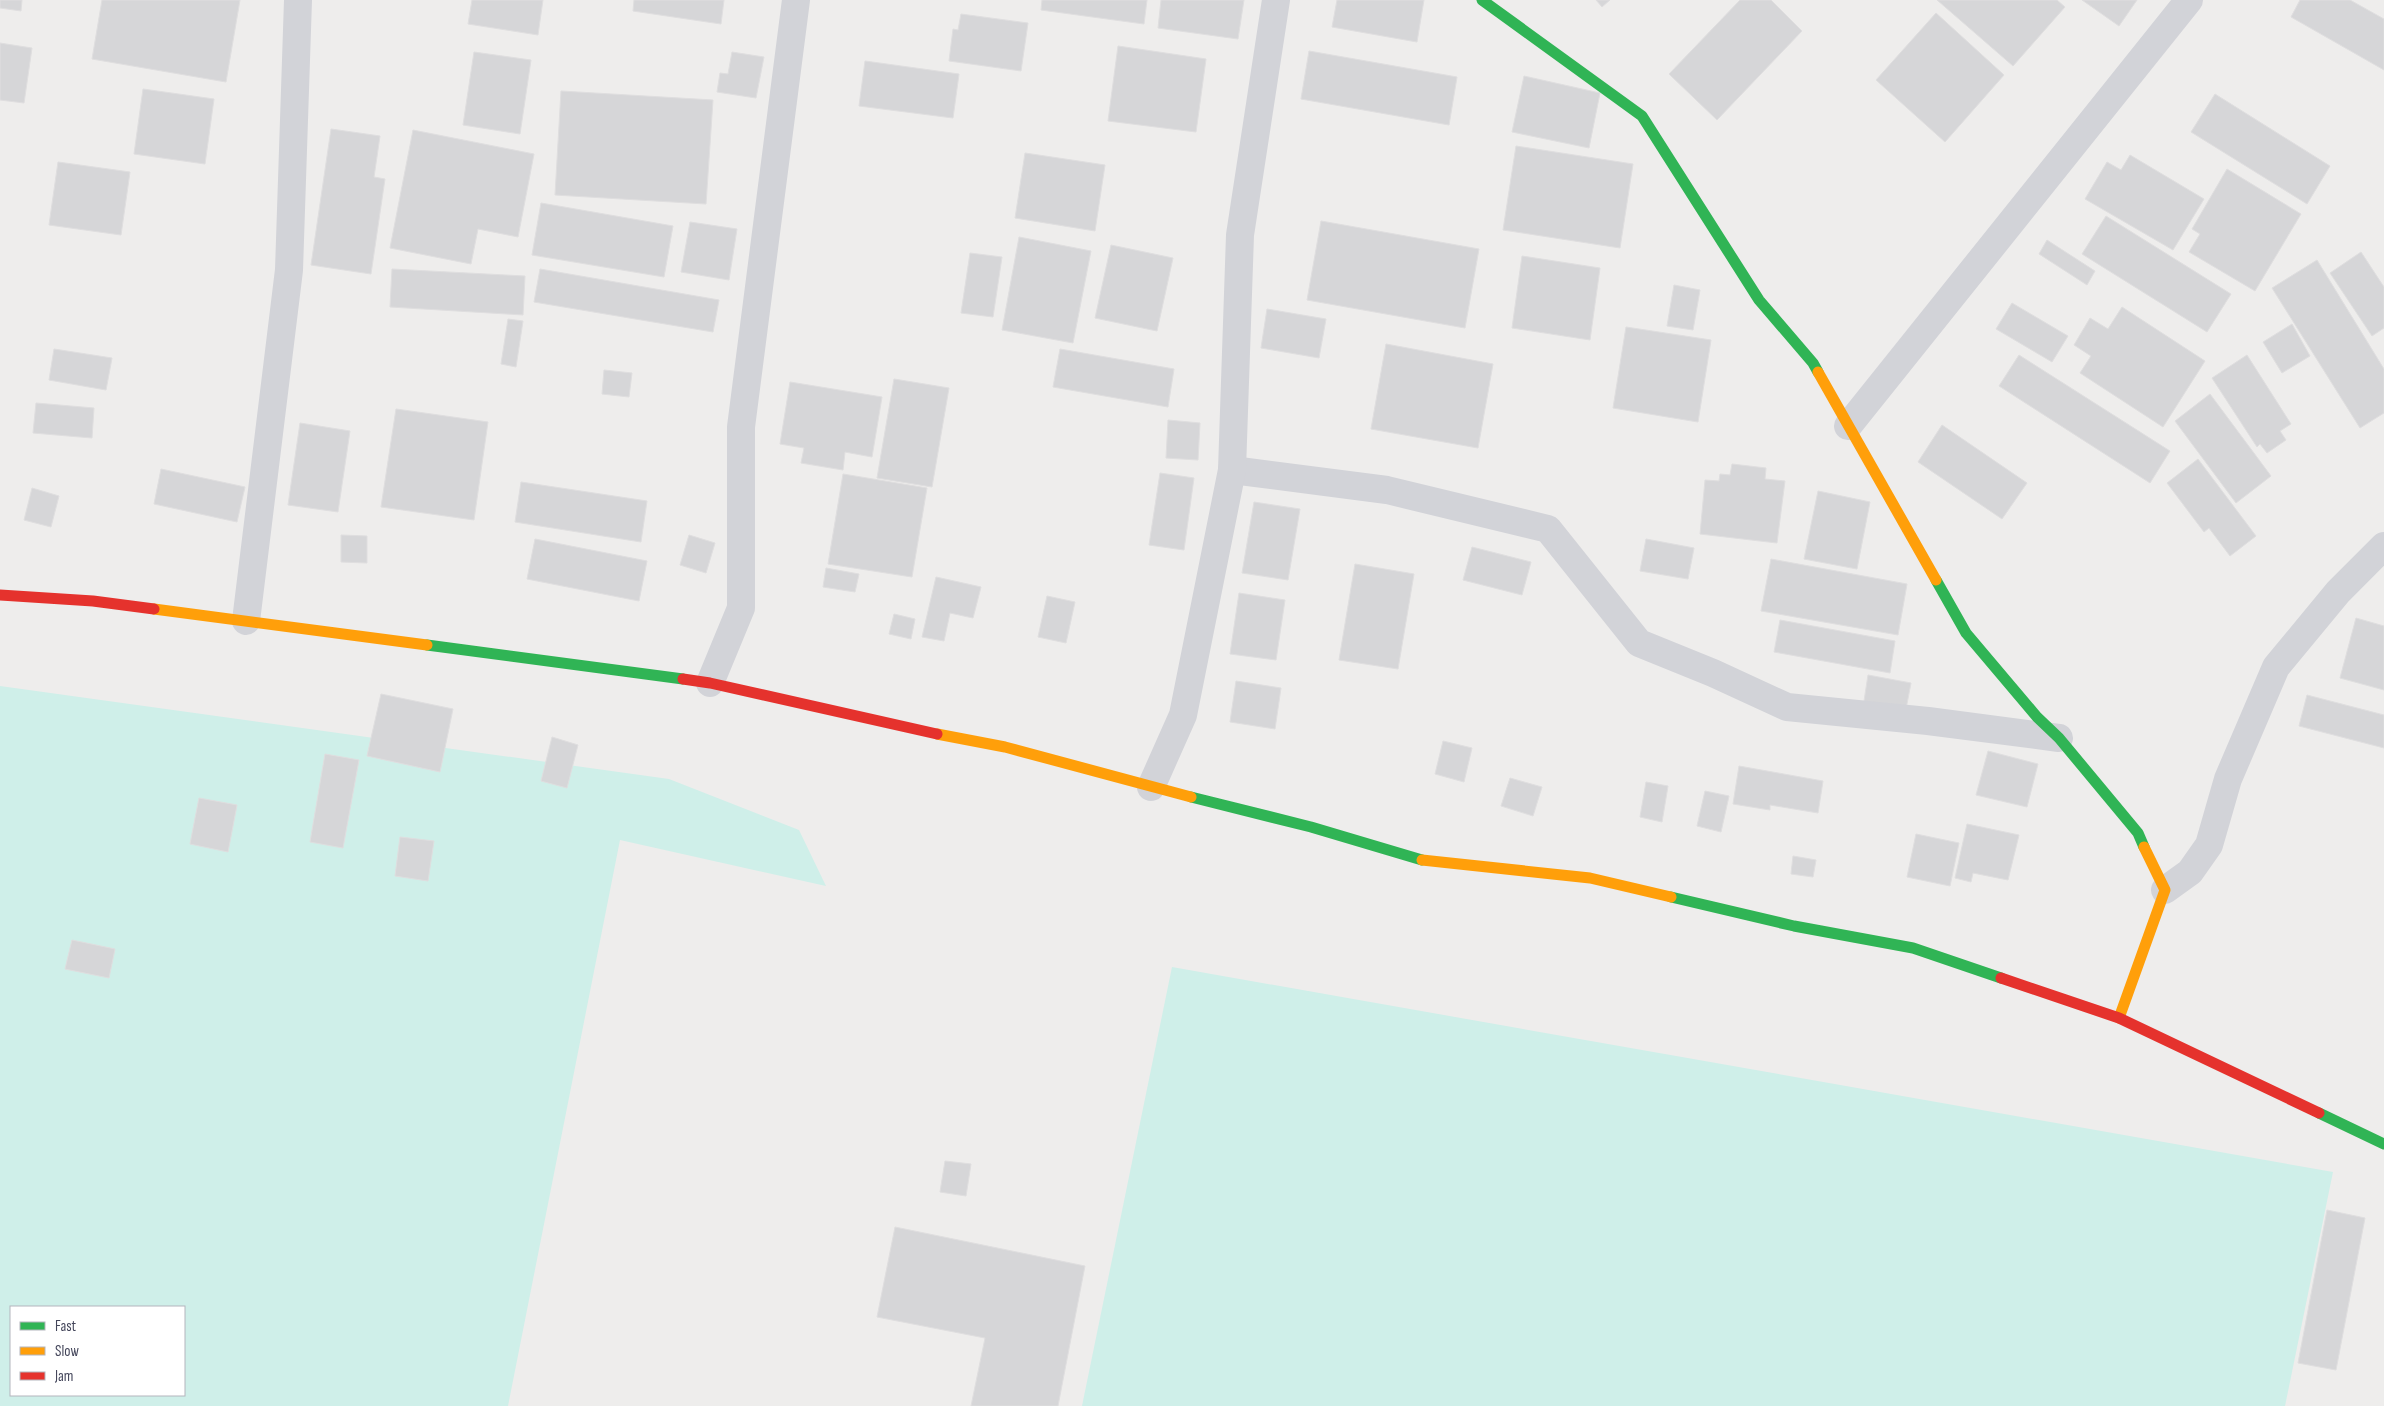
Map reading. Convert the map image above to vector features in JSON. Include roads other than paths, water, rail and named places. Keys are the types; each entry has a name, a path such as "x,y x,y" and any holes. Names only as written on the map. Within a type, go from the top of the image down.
{"street":[{"path":"246,622 289,270 298,0"},
{"path":"710,683 741,608 741,427 796,0"},
{"path":"1151,788 1183,715 1232,470 1240,234 1276,0"},
{"path":"1482,0 1642,116 1759,300 1813,363 1966,634 2037,717 2059,738 2138,833 2165,890"},
{"path":"1848,426 2189,0"},
{"path":"1232,470 1387,490 1548,529 1639,643 1787,707 1928,721 2059,738"},
{"path":"2119,1018 2165,890 2190,872 2209,845 2228,779 2276,667 2338,592 2384,546"},
{"path":"0,595 93,601 710,683 896,726 1005,747 1151,788 1311,827 1425,861 1590,878 1794,926 1913,948 2119,1018 2384,1144"}]}
